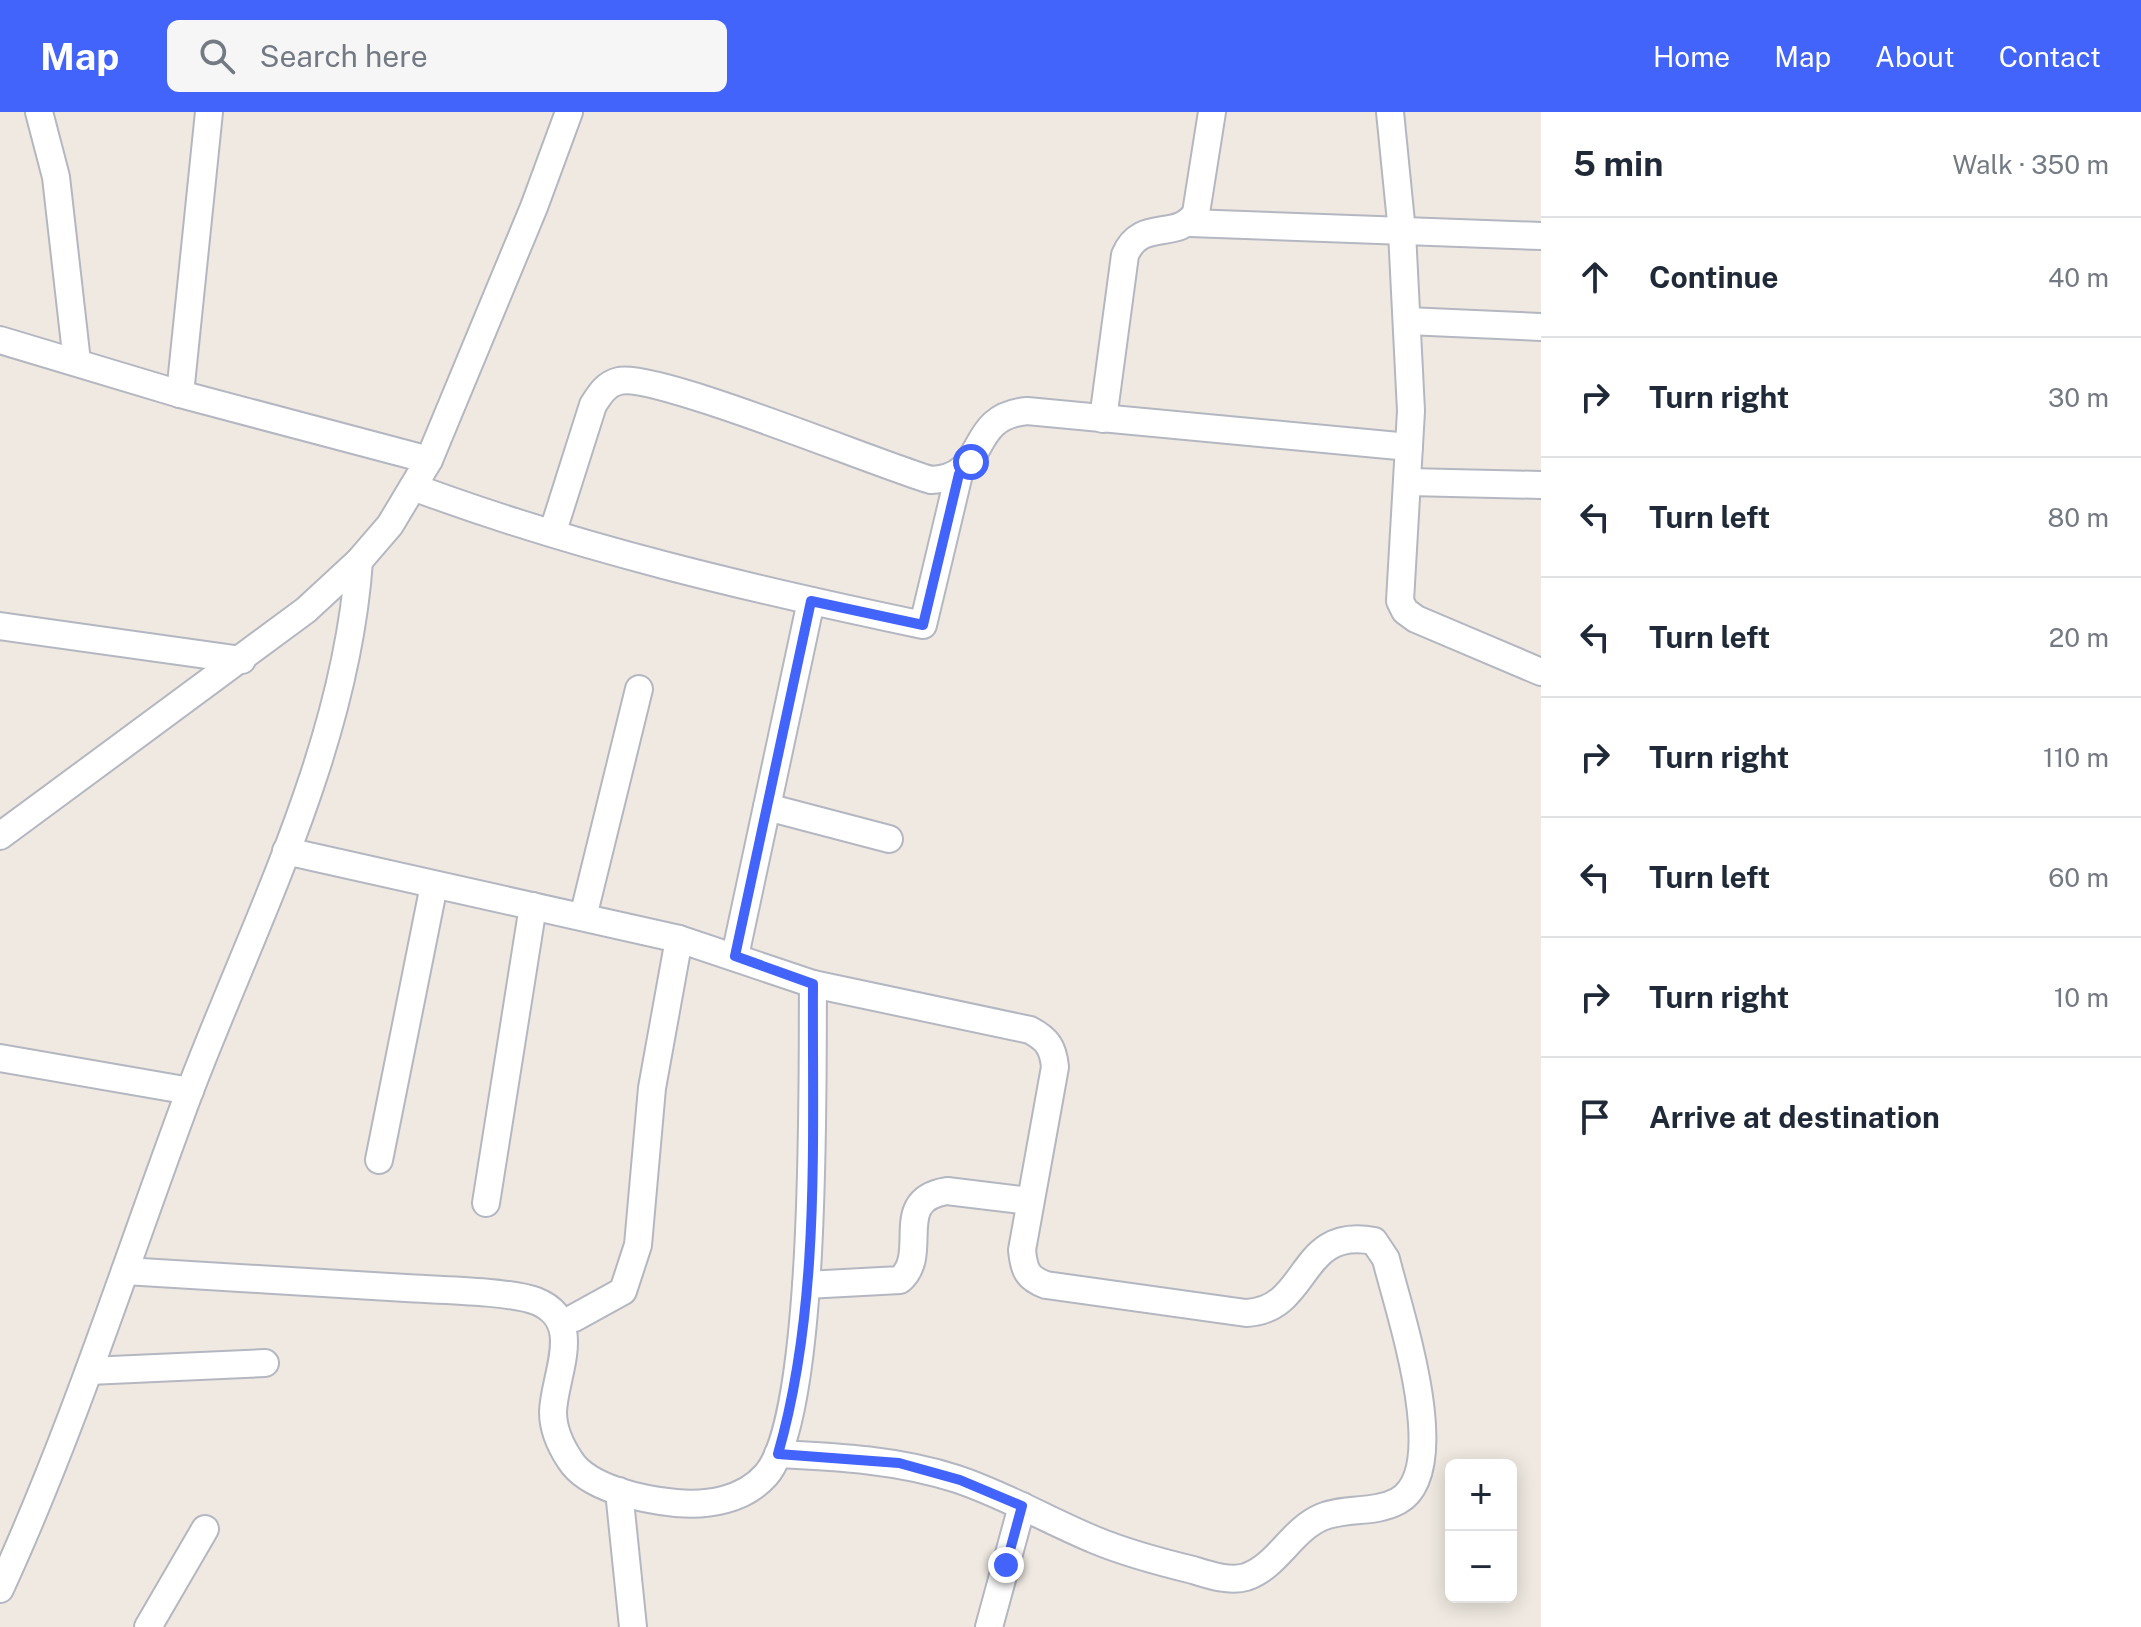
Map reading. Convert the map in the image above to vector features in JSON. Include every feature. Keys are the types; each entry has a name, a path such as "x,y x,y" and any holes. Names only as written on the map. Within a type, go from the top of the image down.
{"street":[{"path":"39,112 56,177 77,362"},
{"path":"180,394 209,112"},
{"path":"0,836 306,610 359,561 390,525 429,460 534,207 569,112"},
{"path":"1190,223 1201,194 1212,112"},
{"path":"1390,112 1407,321 1408,482 1398,585 1405,611 1541,672"},
{"path":"1103,419 1125,255 1140,235 1190,223 1541,236"},
{"path":"1407,321 1541,327"},
{"path":"0,340 180,394 429,460"},
{"path":"553,531 593,405 604,388 620,380 641,381 667,389 931,480 959,474"},
{"path":"413,487 485,514 811,601 923,625 959,474 971,462 986,429 1010,412 1027,411 1409,447"},
{"path":"1408,482 1541,485"},
{"path":"0,1589 89,1371 190,1091 286,851 342,678 356,610 359,561"},
{"path":"735,956 811,601"},
{"path":"0,626 242,660"},
{"path":"583,917 639,689"},
{"path":"767,807 889,839"},
{"path":"286,851 679,939 813,984 1030,1030 1044,1038 1053,1052 1055,1067 1022,1250 1024,1269 1032,1280 1246,1313 1266,1312 1282,1302 1312,1259 1326,1248 1360,1238 1374,1241 1386,1259 1421,1404 1423,1456 1417,1480 1400,1500 1375,1509 1323,1517 1304,1527 1272,1561 1246,1577 1219,1577 1097,1541 960,1480 899,1463 778,1454"},
{"path":"379,1160 434,885"},
{"path":"486,1203 533,906"},
{"path":"574,1318 623,1291 638,1245 652,1088 679,939"},
{"path":"125,1271 459,1291 535,1301 554,1312 563,1332 565,1354 553,1411 557,1439 573,1465 638,1498 713,1503 743,1493 766,1475 778,1454 790,1412 806,1285 813,984"},
{"path":"0,1058 190,1091"},
{"path":"806,1285 900,1280 912,1263 915,1214 921,1200 934,1193 947,1191 1030,1201"},
{"path":"89,1371 265,1363"},
{"path":"619,1491 633,1627"},
{"path":"989,1627 1022,1506"},
{"path":"148,1627 205,1529"}],"route":[{"path":"971,462 959,474 923,625 811,601 735,956 813,984 806,1285 790,1412 778,1454 899,1463 960,1480 1022,1506 1006,1565"}]}
